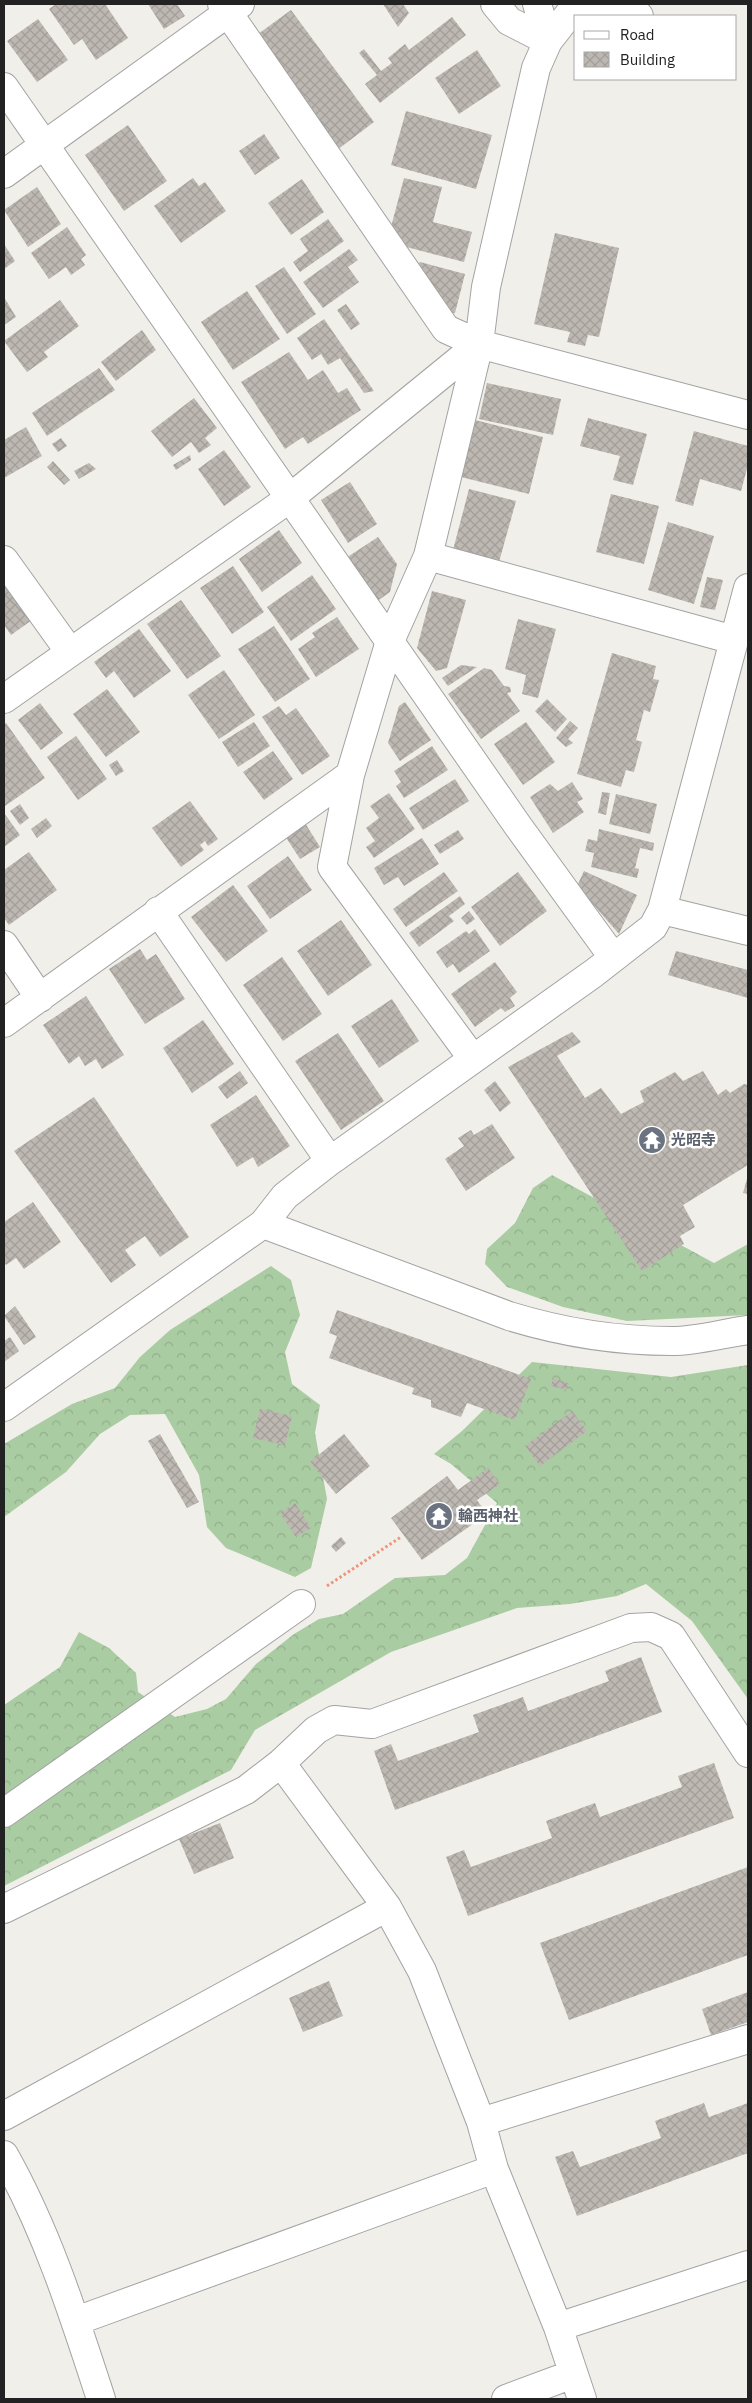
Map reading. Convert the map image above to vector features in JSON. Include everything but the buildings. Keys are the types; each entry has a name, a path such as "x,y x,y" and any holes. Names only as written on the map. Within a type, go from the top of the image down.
{"street":[{"path":"495,4 509,21 548,41"},
{"path":"537,4 548,41"},
{"path":"473,1059 332,867 350,775 390,641 428,556 479,344 486,287 534,76 548,41 576,5 633,15"},
{"path":"4,174 230,6 446,329 479,344 748,416"},
{"path":"4,87 613,957"},
{"path":"4,699 290,498 479,344"},
{"path":"428,556 734,640"},
{"path":"4,560 70,652"},
{"path":"4,1407 263,1224 285,1196 330,1161 653,927 662,910 748,588"},
{"path":"4,1023 350,775"},
{"path":"662,910 748,931"},
{"path":"158,911 330,1161"},
{"path":"4,945 40,998"},
{"path":"263,1224 509,1316 550,1328 596,1336 673,1341 748,1330"},
{"path":"4,1813 312,1596"},
{"path":"4,1908 246,1790 281,1763 316,1730 334,1720 372,1724 631,1628 651,1628 672,1636 748,1753"},
{"path":"281,1763 387,1907 422,1971 481,2122 494,2169 558,2327 582,2399"},
{"path":"4,2116 387,1907"},
{"path":"481,2122 748,2039"},
{"path":"4,2155 18,2179 65,2289 101,2399"},
{"path":"76,2321 494,2169"},
{"path":"558,2327 748,2265"},
{"path":"506,2399 573,2374"}],"path":[{"path":"312,1596 402,1536"}],"green space":[{"path":"552,1175 714,1263 748,1244 748,1315 627,1321 563,1307 507,1287 485,1264 487,1249 515,1223 533,1188"},
{"path":"271,1266 291,1280 300,1315 285,1352 292,1384 320,1405 315,1433 327,1499 311,1568 295,1577 226,1548 207,1527 199,1475 165,1414 130,1415 100,1434 66,1472 4,1517 4,1444 72,1404 115,1388 140,1357 170,1330"},
{"path":"532,1362 671,1377 748,1365 748,1699 692,1621 646,1584 617,1596 570,1604 517,1608 391,1652 255,1730 231,1770 4,1886 4,1705 60,1667 79,1632 109,1648 136,1673 138,1692 175,1717 207,1709 226,1699 256,1664 294,1634 319,1619 343,1614 395,1578 445,1575 467,1558 497,1503 451,1464 434,1454 462,1431"}],"place":[{"name":"光昭寺","path":"652,1140"},
{"name":"輪西神社","path":"439,1516"}]}
